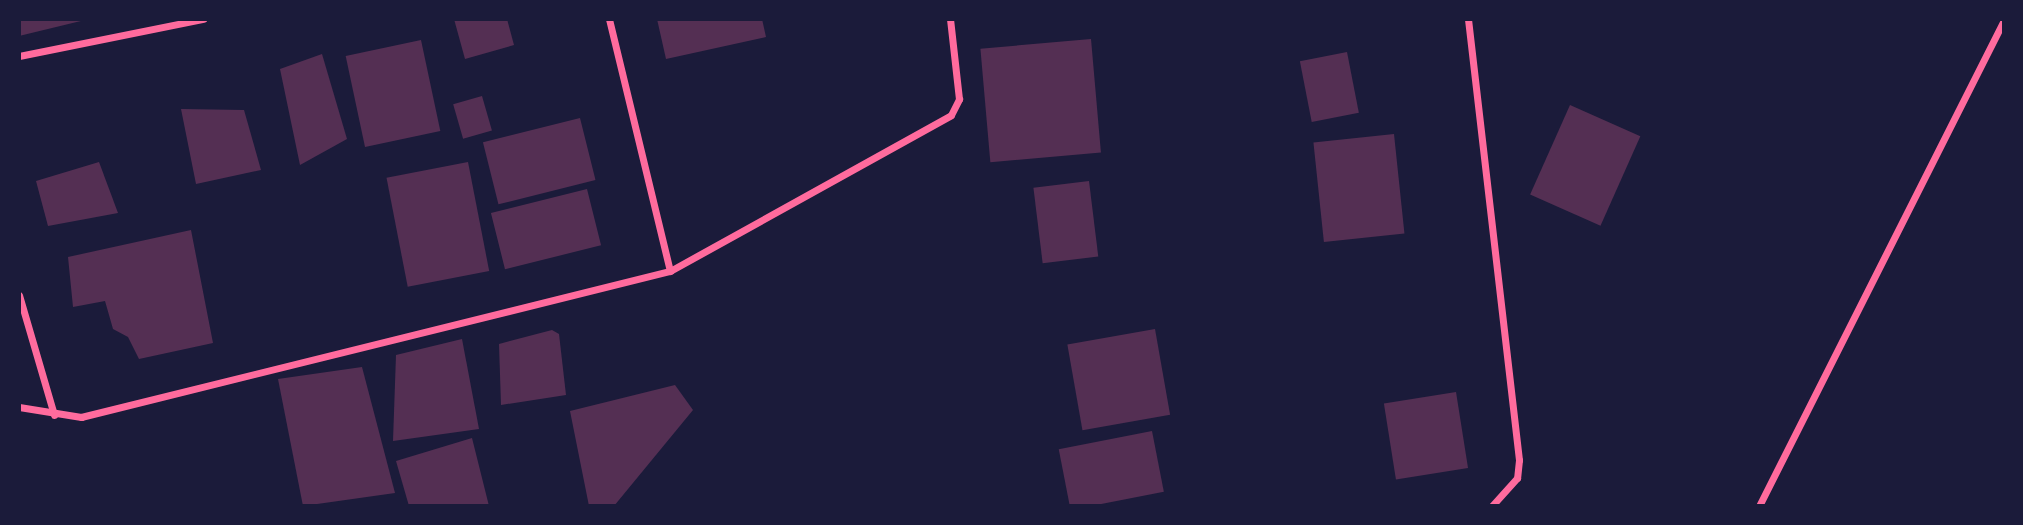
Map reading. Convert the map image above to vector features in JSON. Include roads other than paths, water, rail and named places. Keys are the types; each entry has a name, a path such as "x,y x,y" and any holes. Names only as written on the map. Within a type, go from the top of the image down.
{"street":[{"path":"19,56 203,19"},
{"path":"610,19 670,271"},
{"path":"19,407 81,418 670,271 951,116 959,99 950,19"},
{"path":"1468,19 1519,460 1517,478 1492,506"},
{"path":"1759,506 2004,20"},
{"path":"19,295 54,415"}]}
